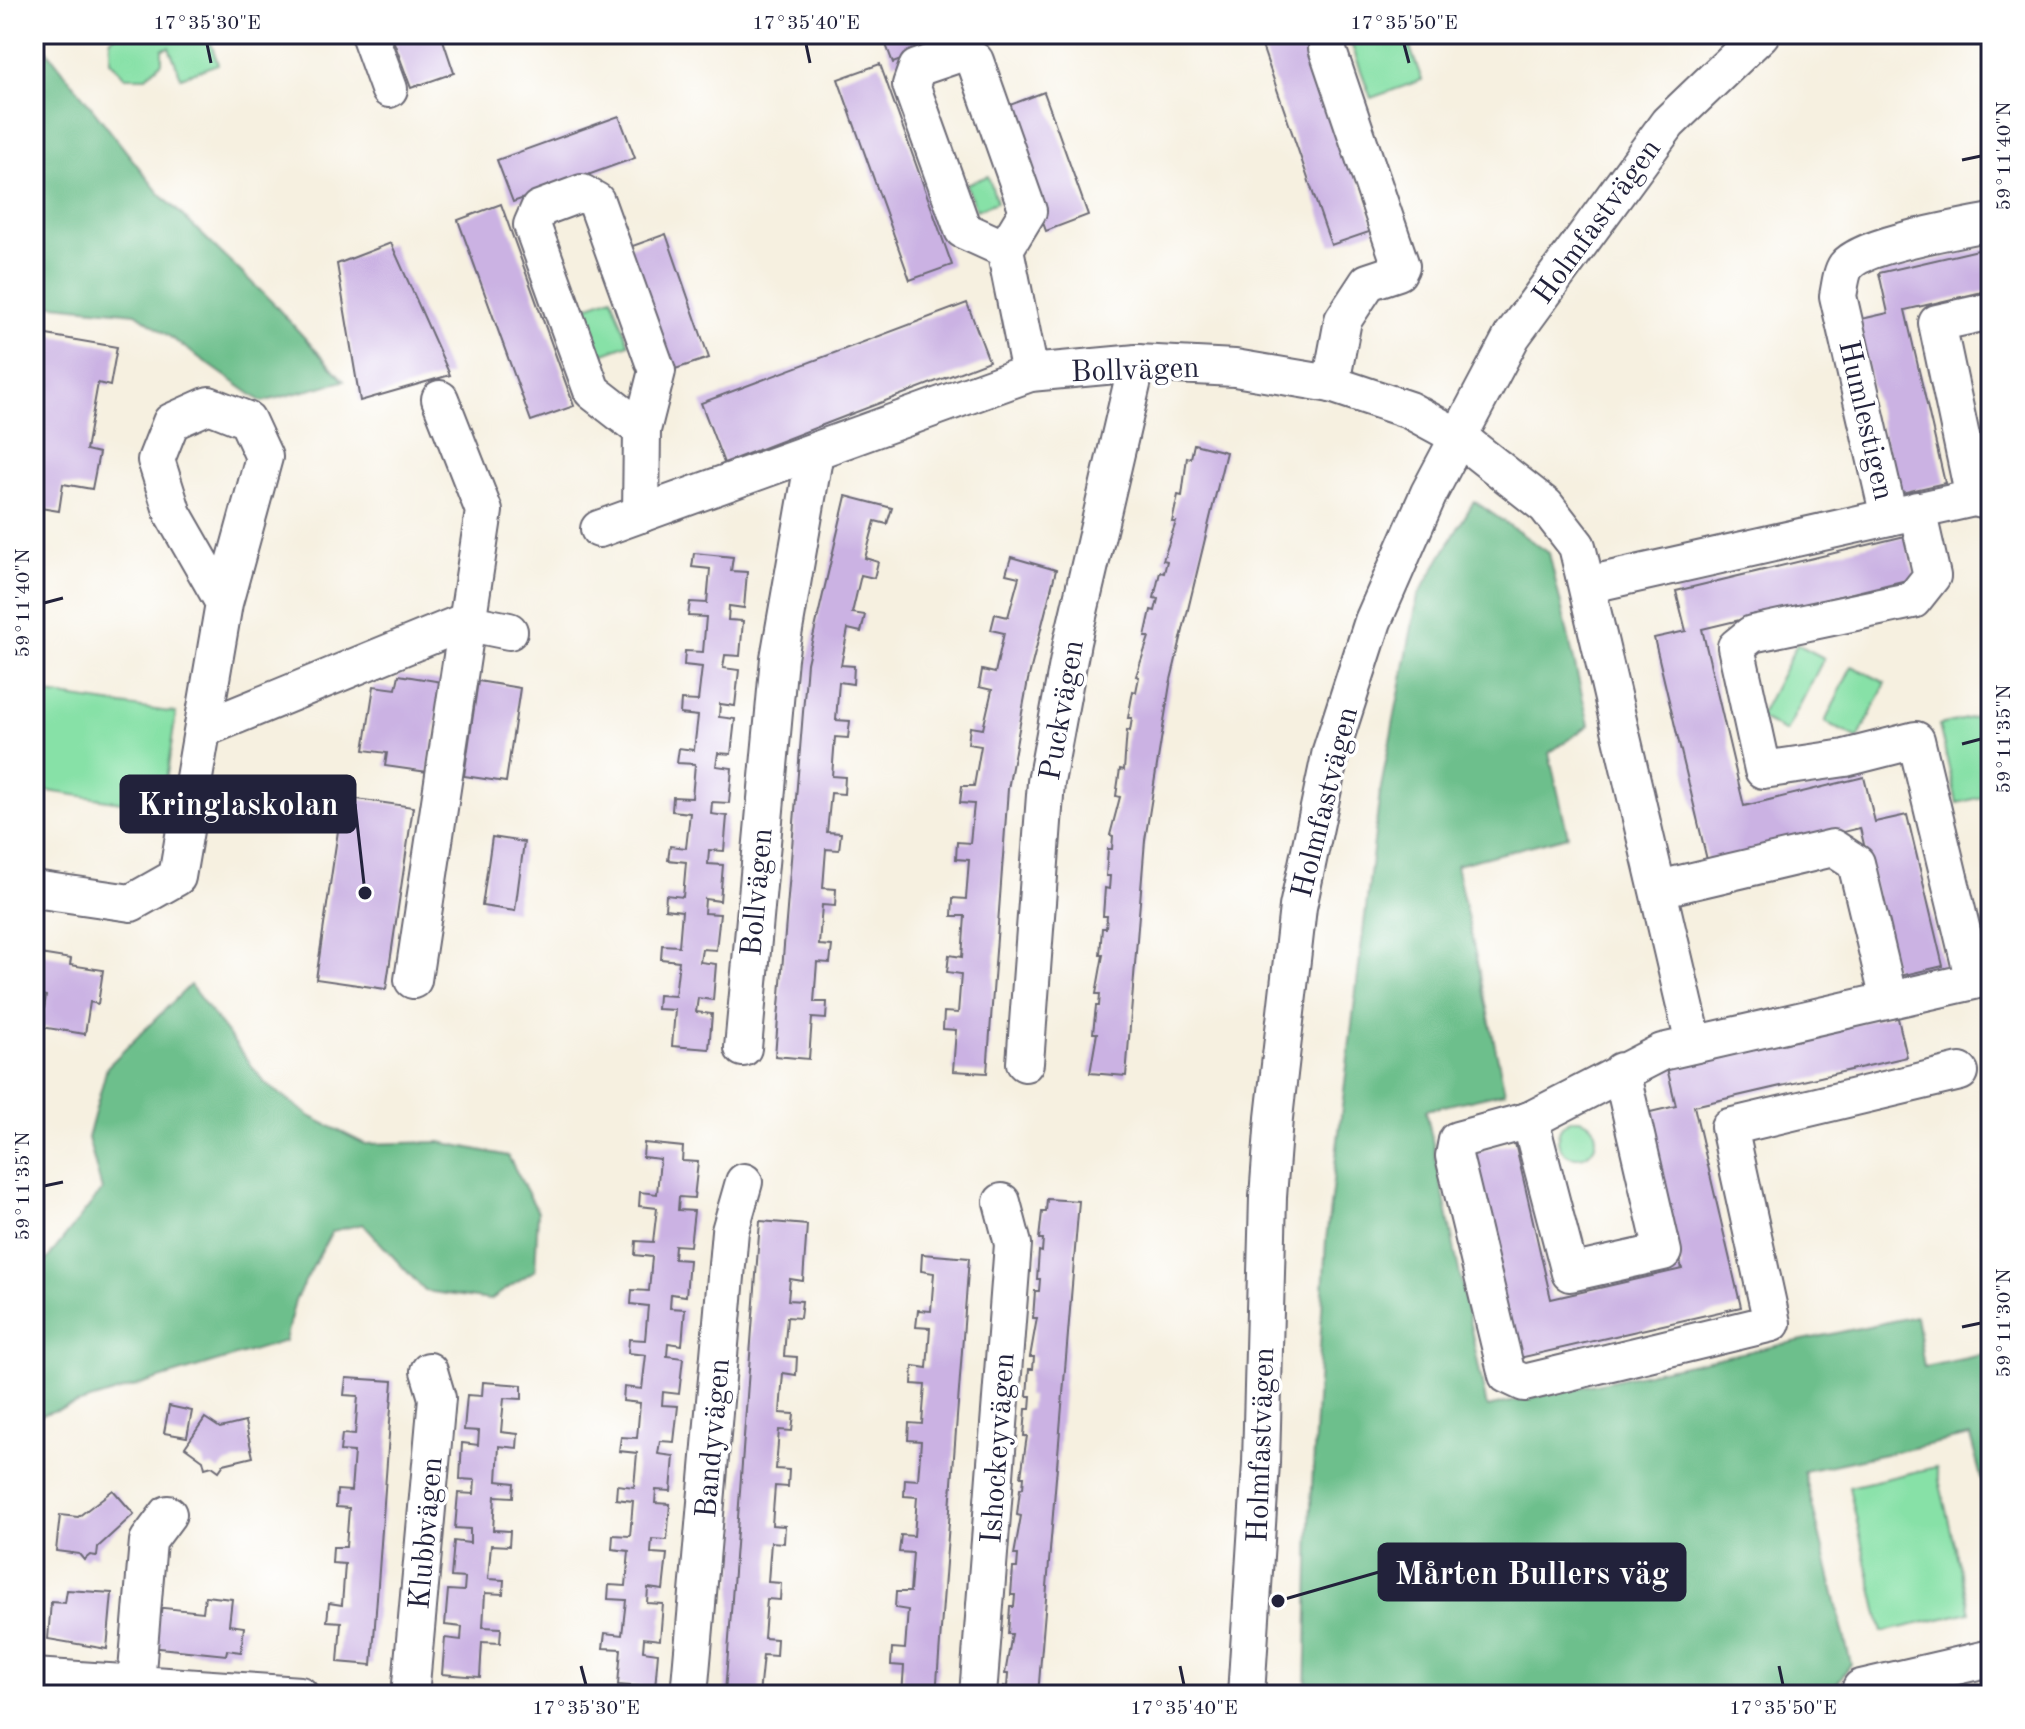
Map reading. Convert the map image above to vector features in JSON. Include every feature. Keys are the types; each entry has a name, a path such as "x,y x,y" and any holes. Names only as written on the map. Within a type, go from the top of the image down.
{"street":[{"path":"369,34 389,89"},
{"path":"1331,384 1343,320 1368,282 1398,272 1401,266 1327,48 1334,34"},
{"name":"Holmfastvägen","path":"1246,1695 1261,1463 1268,1197 1298,907 1331,751 1373,621 1457,436 1512,336 1668,123 1761,34"},
{"path":"1005,249 963,230 911,85 917,68 961,53 975,61 1028,211 1005,249 1030,373"},
{"path":"641,514 642,430 657,371 596,201 582,193 539,209 532,225 592,391 642,430"},
{"name":"Humlestigen","path":"1587,585 1903,514 1838,296 1846,266 1860,254 1991,222"},
{"path":"1960,1072 1729,1127 1772,1323 1524,1383 1507,1375 1454,1156 1457,1140 1530,1120 1662,1052 1974,981 1916,740 1845,758 1763,770 1736,647 1752,634 1913,600 1932,576 1903,514 1982,500 1937,323 1991,311"},
{"name":"Bollvägen","path":"599,529 1030,373 1137,363 1235,368 1331,384 1409,410 1457,436"},
{"name":"Puckvägen","path":"1025,1063 1046,782 1072,642 1137,363"},
{"path":"413,980 464,622 484,511 440,399"},
{"path":"34,889 131,903 177,877 224,603 264,457 247,420 209,405 171,422 156,460 173,514 224,603"},
{"path":"1457,436 1546,506 1577,546 1694,1044"},
{"name":"Bollvägen","path":"743,1048 779,658 815,452"},
{"path":"203,729 464,622 509,631"},
{"path":"1659,889 1833,848 1856,863 1889,1000"},
{"path":"1530,1120 1570,1273 1663,1252 1621,1071"},
{"name":"Bandyvägen","path":"689,1695 730,1231 744,1182"},
{"name":"Ishockeyvägen","path":"978,1695 1013,1244 1002,1202"},
{"name":"Klubbvägen","path":"410,1695 437,1398 429,1371"},
{"path":"136,1690 148,1541 168,1514"},
{"path":"1862,1695 1861,1688 1991,1658"},
{"path":"34,1677 136,1690 300,1695"}],"green space":[{"path":"34,34 159,193 270,300 344,381 262,402 136,313 34,303"},
{"path":"116,34 208,34 218,64 181,77 169,47 162,49 162,62 146,77 125,77 110,61 110,40"},
{"path":"1376,34 1405,34 1422,80 1371,98 1351,43"},
{"path":"988,176 997,202 976,210 966,184"},
{"path":"612,297 629,344 599,355 581,308"},
{"path":"1474,501 1549,553 1589,725 1549,753 1568,836 1456,865 1505,1092 1426,1110 1487,1407 1916,1316 1924,1367 1991,1353 1991,1515 1970,1436 1804,1471 1851,1664 1828,1695 1306,1695 1310,1523 1326,1240 1380,792 1418,596"},
{"path":"1797,644 1824,658 1786,732 1759,718"},
{"path":"1852,666 1886,683 1858,739 1825,722"},
{"path":"34,692 176,713 162,808 34,789"},
{"path":"1979,716 1991,769 1991,795 1957,803 1939,725"},
{"path":"190,985 265,1083 311,1117 365,1144 440,1142 508,1156 538,1212 535,1270 490,1300 425,1291 363,1224 332,1231 295,1300 285,1341 34,1417 34,1276 102,1190 88,1138 107,1067"},
{"path":"1577,1119 1590,1125 1596,1138 1590,1151 1577,1157 1564,1151 1558,1138 1564,1125"},
{"path":"1936,1467 1970,1612 1882,1632 1849,1487"}],"building":[{"path":"391,34 441,34 454,73 411,88"},
{"path":"882,34 970,34 893,63"},
{"path":"1285,34 1307,34 1375,230 1331,245 1261,43"},
{"path":"880,64 952,265 910,280 838,79"},
{"path":"1044,92 1088,215 1046,231 1002,108"},
{"path":"619,116 635,158 513,202 497,160"},
{"path":"501,204 574,406 531,421 458,220"},
{"path":"666,234 709,358 666,372 624,249"},
{"path":"391,243 450,375 360,401 337,264"},
{"path":"1991,247 1991,290 1905,310 1945,483 1897,494 1857,320 1888,313 1879,273"},
{"path":"967,303 989,361 724,463 701,403"},
{"path":"41,334 117,347 110,386 98,383 86,450 99,453 92,489 63,484 59,511 34,507 34,377"},
{"path":"1194,444 1226,452 1170,684 1145,840 1126,1076 1090,1073 1097,1033 1093,1033 1096,1006 1099,1006 1100,994 1096,994 1103,955 1100,955 1102,928 1106,928 1107,916 1103,916 1105,888 1109,889 1110,876 1106,876 1108,849 1112,849 1113,836 1110,835 1120,797 1116,796 1120,769 1124,770 1127,730 1130,731 1132,718 1128,718 1139,677 1136,676 1149,637 1145,637 1151,610 1155,611 1158,599 1154,598 1160,572 1164,573 1167,561 1163,560 1176,522 1172,522 1178,495 1182,496 1187,457 1191,458"},
{"path":"846,496 892,508 887,524 875,521 865,558 878,562 874,578 861,575 852,613 865,615 861,632 848,629 841,665 854,666 853,684 839,682 836,720 850,721 848,738 835,737 832,776 845,777 844,794 831,793 827,832 841,833 839,850 826,849 823,888 836,889 835,906 822,905 819,945 832,946 830,963 817,962 814,1002 827,1002 826,1019 812,1018 809,1059 775,1056 807,663"},
{"path":"1905,536 1915,578 1702,629 1744,806 1864,777 1875,822 1907,815 1943,966 1896,977 1860,828 1708,864 1654,638 1686,631 1676,591"},
{"path":"694,553 733,557 731,571 747,572 744,608 729,606 728,620 743,621 740,656 725,655 723,668 739,670 735,706 720,704 719,717 735,719 731,754 718,753 716,766 732,768 729,803 712,802 711,814 727,816 724,851 709,850 708,864 723,865 720,901 705,899 704,913 720,914 716,950 702,949 700,962 716,964 713,1000 698,998 696,1012 712,1014 709,1049 672,1046 675,1010 657,1009 658,995 675,996 679,961 661,959 662,945 679,946 682,911 665,909 666,895 683,897 686,862 668,860 670,846 686,848 690,813 672,811 673,797 692,798 695,764 677,763 679,748 694,750 698,716 680,714 681,700 698,701 702,667 684,665 685,651 703,652 706,617 688,616 690,602 707,603 710,569 692,567"},
{"path":"1011,557 1056,570 1028,680 1008,789 987,1073 953,1071 956,1030 943,1029 944,1012 958,1013 961,974 947,972 949,955 962,957 965,916 952,916 953,898 966,899 969,860 956,859 957,842 970,843 974,804 960,803 962,786 974,786 981,746 968,744 970,727 983,729 992,690 979,687 982,670 995,673 1004,633 991,630 995,614 1008,617 1019,577 1006,574"},
{"path":"399,675 442,682 428,772 385,766 387,753 364,750 374,686 396,689"},
{"path":"478,681 520,688 506,782 464,776"},
{"path":"343,797 413,807 386,989 316,979"},
{"path":"492,837 524,842 515,911 482,906"},
{"path":"34,953 71,959 70,965 103,970 98,1004 90,1002 85,1034 41,1027 46,996 38,994 34,1007"},
{"path":"1897,1014 1907,1057 1694,1106 1741,1307 1515,1359 1468,1154 1515,1143 1551,1299 1682,1269 1646,1113 1676,1106 1667,1068"},
{"path":"644,1143 683,1147 682,1161 698,1162 694,1198 679,1197 678,1210 694,1211 690,1246 675,1245 674,1259 689,1260 686,1296 671,1294 670,1308 685,1309 682,1345 668,1343 667,1356 683,1358 679,1394 663,1392 662,1405 678,1406 674,1442 660,1441 658,1454 674,1456 671,1491 656,1490 655,1503 670,1504 667,1540 652,1539 651,1553 667,1554 663,1590 648,1588 647,1603 663,1604 660,1640 644,1638 643,1651 658,1653 655,1688 618,1685 621,1649 603,1648 605,1633 622,1635 626,1600 608,1599 609,1585 626,1586 629,1551 612,1549 613,1535 630,1536 633,1501 616,1499 617,1485 634,1487 637,1453 619,1451 621,1437 637,1438 640,1403 623,1401 624,1387 642,1389 646,1355 628,1353 629,1339 645,1340 648,1306 631,1304 632,1290 649,1291 652,1257 635,1255 636,1241 653,1242 657,1208 639,1206 640,1192 657,1194 660,1159 643,1157"},
{"path":"1047,1199 1079,1201 1038,1695 1003,1695 1004,1686 1007,1687 1008,1674 1005,1674 1012,1634 1008,1634 1010,1607 1014,1607 1015,1595 1011,1595 1013,1568 1017,1568 1018,1555 1014,1555 1021,1516 1017,1515 1020,1489 1023,1488 1024,1476 1021,1476 1027,1436 1024,1436 1026,1409 1030,1409 1031,1396 1027,1396 1029,1369 1033,1369 1034,1357 1030,1357 1037,1318 1033,1318 1035,1291 1039,1291 1039,1251 1042,1252 1043,1239 1039,1239"},
{"path":"760,1221 807,1225 803,1281 790,1279 788,1300 802,1301 800,1318 787,1317 784,1356 797,1357 796,1375 783,1373 780,1413 794,1414 792,1431 779,1430 776,1469 789,1470 788,1487 775,1486 772,1525 785,1526 784,1543 771,1542 768,1582 781,1583 780,1600 767,1599 764,1638 777,1639 776,1656 763,1655 759,1695 747,1695 725,1693"},
{"path":"922,1254 969,1258 936,1695 902,1695 904,1666 891,1665 892,1648 905,1649 908,1610 895,1608 896,1592 910,1592 913,1553 899,1552 901,1535 914,1536 917,1497 904,1496 905,1479 918,1480 921,1441 908,1440 909,1423 922,1424 925,1385 912,1384 913,1366 927,1368 930,1328 916,1327 918,1310 931,1311 934,1273 921,1271"},
{"path":"346,1378 393,1381 372,1665 338,1662 341,1622 327,1621 329,1603 342,1605 345,1564 332,1563 333,1547 346,1547 349,1508 336,1507 337,1490 351,1491 354,1452 340,1451 342,1434 355,1435 358,1396 344,1395"},
{"path":"483,1382 522,1385 522,1399 504,1398 501,1432 518,1434 517,1448 499,1446 497,1481 514,1483 513,1497 495,1496 493,1530 510,1531 509,1546 491,1545 488,1579 504,1580 503,1594 485,1593 483,1627 501,1628 500,1643 482,1642 480,1677 442,1674 445,1638 461,1640 462,1627 445,1625 448,1590 464,1591 465,1578 451,1577 454,1541 470,1543 470,1529 455,1528 458,1493 474,1494 475,1480 460,1479 462,1443 478,1445 479,1431 464,1430 467,1395 482,1396"},
{"path":"169,1406 192,1411 187,1437 164,1433"},
{"path":"205,1418 220,1428 245,1422 253,1457 224,1464 219,1471 212,1466 205,1468 203,1460 185,1447"},
{"path":"113,1490 134,1514 98,1547 97,1556 90,1555 84,1560 79,1554 56,1551 60,1515 78,1517"},
{"path":"67,1590 112,1593 107,1649 48,1639 51,1602 65,1603"},
{"path":"205,1596 232,1599 229,1625 244,1627 241,1652 227,1650 226,1655 150,1647 154,1607 203,1612"}],"place":[{"name":"Kringlaskolan","path":"365,893"},
{"name":"Mårten Bullers väg","path":"1278,1601"}]}
